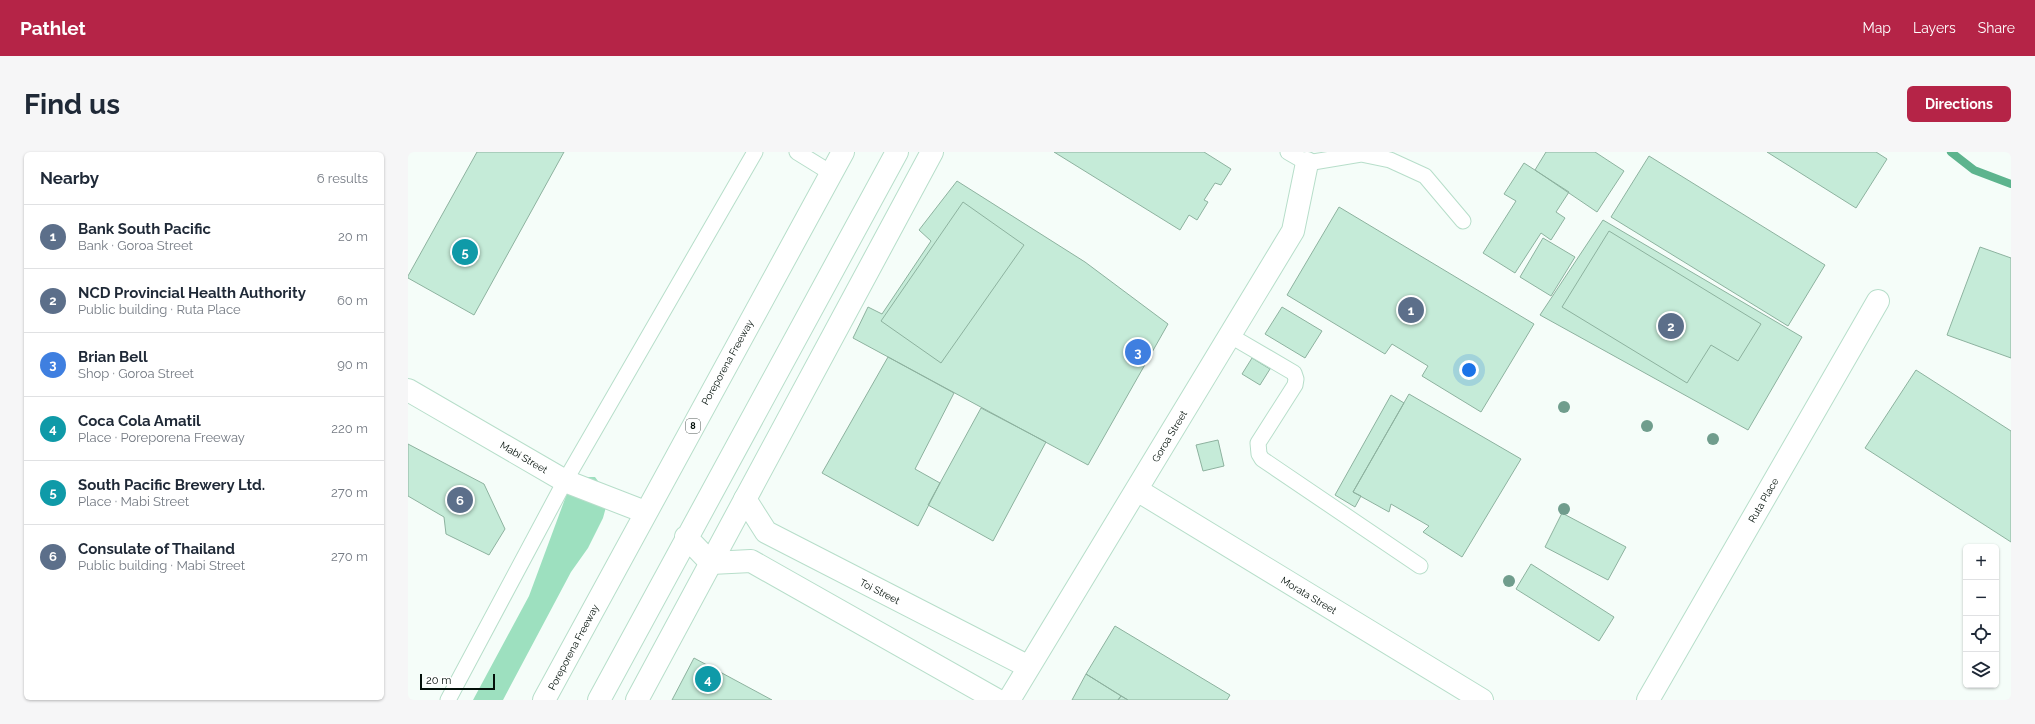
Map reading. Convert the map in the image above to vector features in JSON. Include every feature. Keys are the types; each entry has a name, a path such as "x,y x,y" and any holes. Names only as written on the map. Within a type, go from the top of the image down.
{"main road":[{"name":"Poreporena Freeway","path":"544,700 645,512 843,152"},
{"path":"599,700 681,546 897,152"},
{"path":"636,700 932,152"},
{"name":"Goroa Street","path":"1009,700 1293,231 1307,163"},
{"name":"Ruta Place","path":"1648,700 1878,301"},
{"name":"Mabi Street","path":"408,390 565,481 645,512"},
{"name":"Morata Street","path":"1136,490 1482,700"},
{"name":"Toi Street","path":"745,499 766,532 1029,667"},
{"path":"681,546 711,563 751,561 997,700"}],"lane":[{"path":"448,700 565,481 755,152"},
{"path":"797,152 831,173"},
{"path":"1288,152 1307,163 1362,153 1390,160 1425,176 1463,221"},
{"path":"1229,335 1294,373 1296,379 1295,385 1258,443 1258,454 1262,459 1420,566"}],"green space":[{"path":"582,477 595,477 609,496 603,518 588,548 571,572 503,700 473,700 529,596 569,488"}],"building":[{"path":"477,152 564,152 474,315 408,278 408,276"},
{"path":"1054,152 1204,152 1231,169 1221,185 1215,183 1204,200 1208,202 1197,220 1189,215 1180,230"},
{"path":"1546,152 1595,152 1624,171 1597,212 1535,170"},
{"path":"1767,152 1876,152 1887,159 1856,208"},
{"path":"1649,156 1825,265 1788,326 1611,217"},
{"path":"1524,163 1569,192 1556,212 1565,218 1551,240 1541,233 1515,273 1483,253 1516,201 1504,194"},
{"path":"957,181 1085,262 1168,324 1088,465 853,338 868,307 882,314 931,241 919,230"},
{"path":"963,202 1024,245 941,363 881,321"},
{"path":"1339,207 1534,324 1481,412 1422,376 1428,366 1392,344 1385,354 1287,295"},
{"path":"1603,220 1802,337 1748,430 1540,315"},
{"path":"1609,231 1761,324 1738,361 1711,345 1687,383 1562,307"},
{"path":"1543,238 1575,257 1551,296 1520,277"},
{"path":"1980,247 2011,258 2011,358 1947,335"},
{"path":"1282,307 1322,331 1305,358 1265,334"},
{"path":"888,357 954,393 915,469 940,483 918,526 822,473"},
{"path":"1252,358 1270,369 1260,385 1242,374"},
{"path":"1916,370 2011,431 2011,542 1865,448"},
{"path":"1409,394 1521,459 1462,557 1423,532 1429,526 1391,504 1389,512 1353,492"},
{"path":"1391,395 1404,403 1353,492 1361,496 1355,507 1335,495"},
{"path":"981,408 1046,442 993,541 928,505"},
{"path":"1218,440 1224,466 1203,471 1196,445"},
{"path":"408,444 484,484 505,529 489,555 446,534 444,517 408,496"},
{"path":"1562,513 1626,547 1608,580 1545,547"},
{"path":"1531,564 1614,617 1599,641 1516,589"},
{"path":"1115,626 1230,695 1227,700 1128,700 1086,674"},
{"path":"694,658 772,700 672,700"},
{"path":"1086,674 1121,696 1118,700 1072,700"},
{"path":"1121,696 1128,700 1118,700"}],"waterway":[{"path":"1951,152 1974,170 2011,184"}],"place":[{"name":"South Pacific Brewery Ltd.","path":"465,252"},
{"name":"Bank South Pacific","path":"1411,310"},
{"name":"NCD Provincial Health Authority","path":"1671,326"},
{"name":"Brian Bell","path":"1138,352"},
{"name":"Consulate of Thailand","path":"460,500"},
{"name":"Coca Cola Amatil","path":"708,679"}]}
